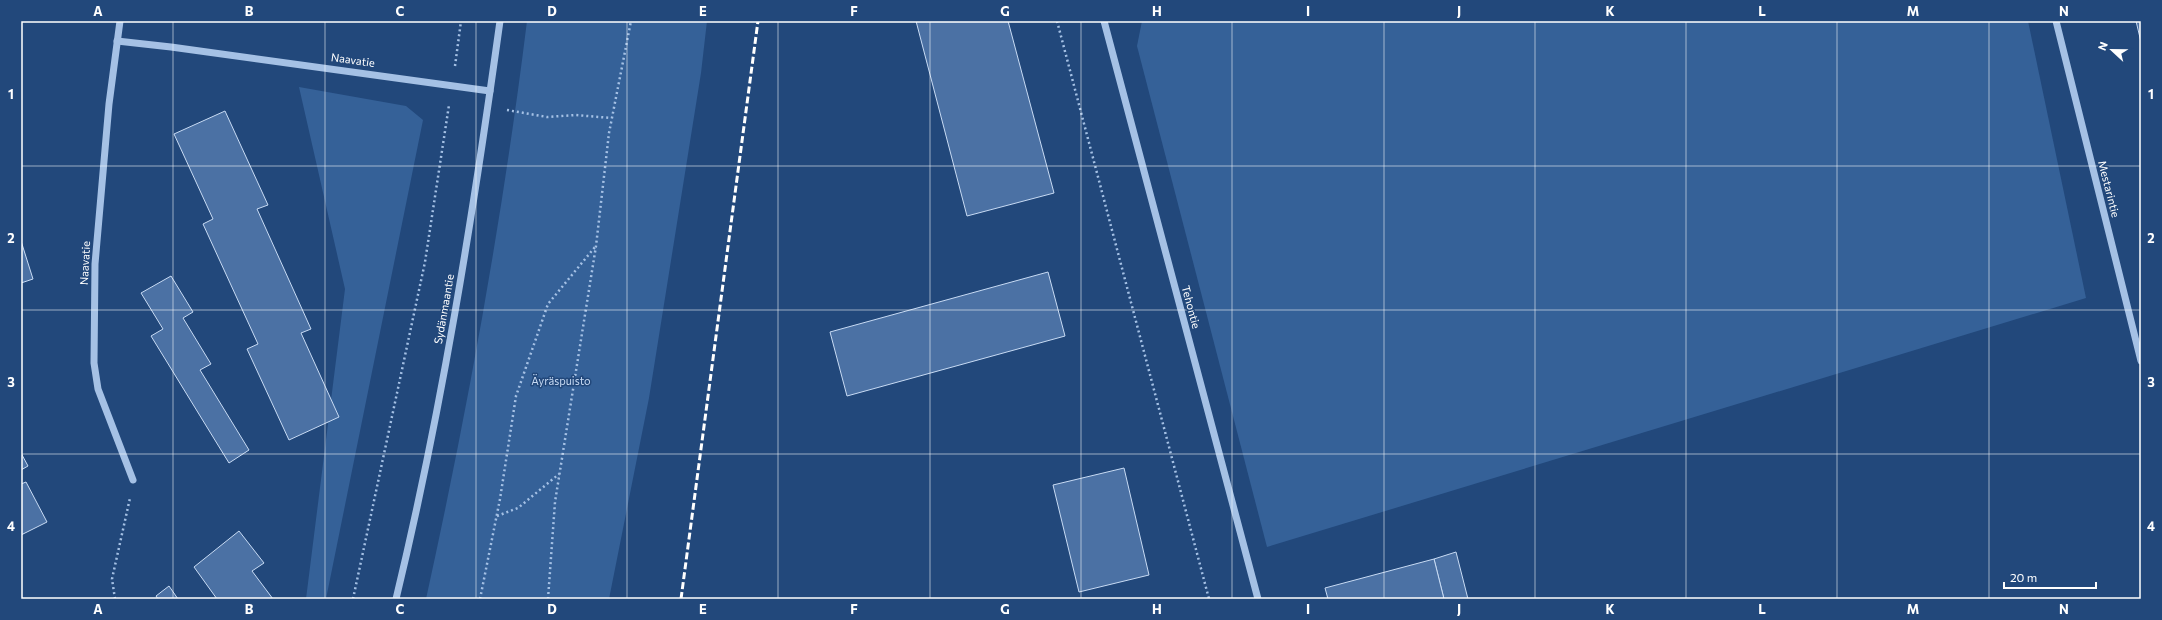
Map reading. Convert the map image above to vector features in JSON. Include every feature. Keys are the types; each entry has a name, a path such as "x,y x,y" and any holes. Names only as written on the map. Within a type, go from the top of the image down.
{"street":[{"name":"Naavatie","path":"120,21 109,104 95,264 94,363 98,390 133,480"},
{"name":"Sydänmaantie","path":"396,599 413,530 457,304 500,21"},
{"name":"Tehontie","path":"1104,21 1258,599"},
{"name":"Mestarintie","path":"2056,21 2141,361"},
{"name":"Naavatie","path":"117,42 171,47 490,91"}],"path":[{"path":"456,63 461,21"},
{"path":"548,599 555,502 596,246 612,118 631,21"},
{"path":"1057,21 1209,599"},
{"path":"488,106 547,117 576,115 612,118"},
{"path":"353,599 425,262 448,110"},
{"path":"480,599 497,516 516,396 548,304 596,246"},
{"path":"497,516 518,508 560,473"},
{"path":"115,599 112,579 133,480"}],"green space":[{"name":"Äyräspuisto","path":"527,21 707,21 701,73 649,398 609,599 426,599 470,383 496,239"},
{"path":"1142,21 2028,21 2086,298 1267,547 1137,46"},
{"path":"299,87 406,106 423,120 326,599 306,599 345,289"}],"building":[{"path":"916,21 1008,21 1054,193 967,216"},
{"path":"2136,21 2141,21 2141,42"},
{"path":"225,111 268,205 257,209 311,329 301,333 339,417 289,440 247,349 258,344 203,224 213,219 174,134"},
{"path":"21,241 33,279 21,283"},
{"path":"1048,272 1065,336 847,396 830,332"},
{"path":"171,276 193,312 183,318 211,364 200,370 249,450 229,463 151,336 163,329 141,293"},
{"path":"21,453 28,466 21,470"},
{"path":"1124,468 1149,575 1079,592 1053,485"},
{"path":"26,482 47,522 21,535 21,484"},
{"path":"239,531 264,563 252,571 273,599 217,599 194,567"},
{"path":"1456,552 1468,599 1444,599 1434,559"},
{"path":"1434,559 1444,599 1328,599 1325,588"},
{"path":"169,586 178,599 158,599 156,596"}],"railway":[{"path":"681,599 758,21"}]}
